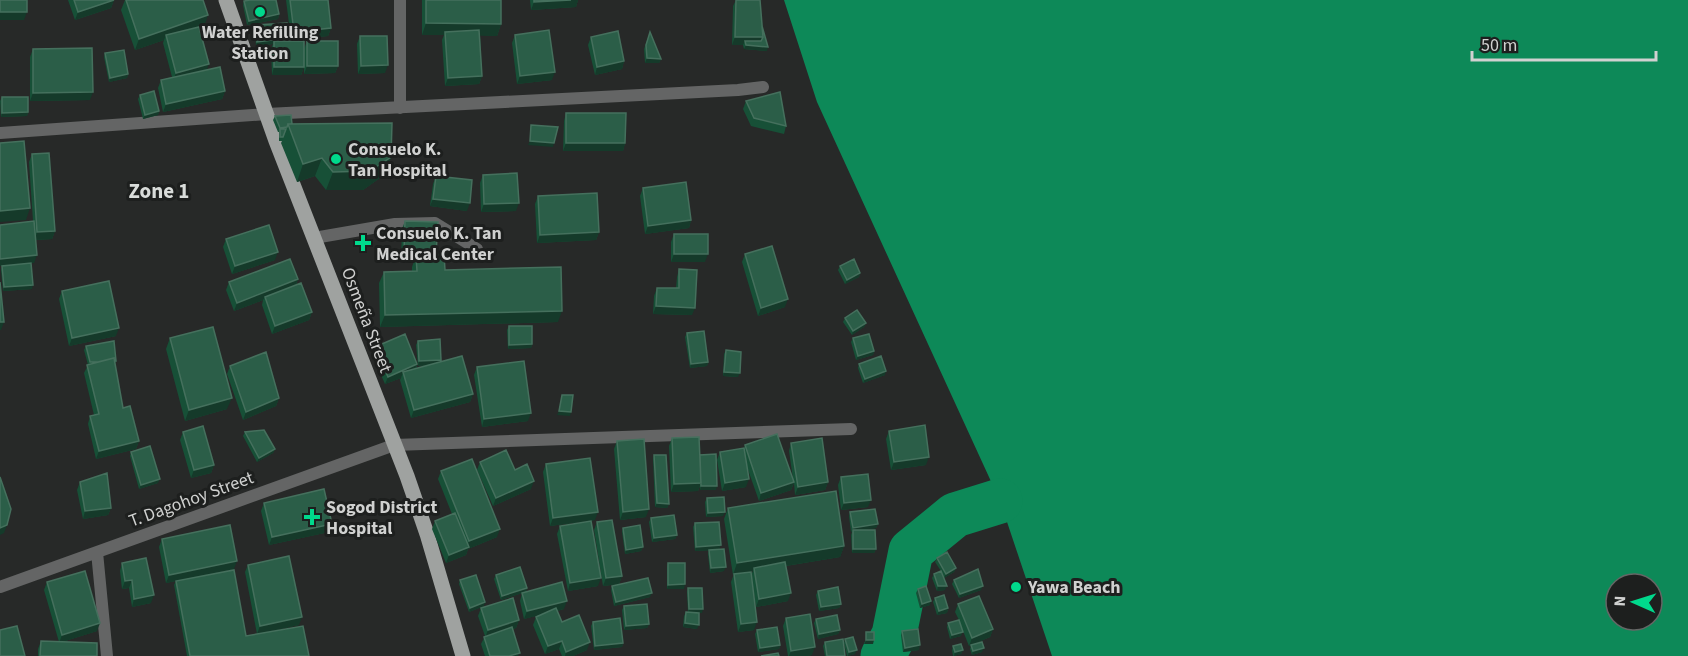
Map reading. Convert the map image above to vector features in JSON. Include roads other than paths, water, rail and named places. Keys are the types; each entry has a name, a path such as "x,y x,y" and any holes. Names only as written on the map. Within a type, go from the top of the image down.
{"main road":[{"name":"Osmeña Street","path":"226,0 427,534 463,656"}],"street":[{"path":"400,0 400,108"},
{"path":"0,133 267,114 764,87"},
{"path":"314,238 395,224 435,223 477,249"},
{"name":"T. Dagohoy Street","path":"0,587 394,445 851,429"},
{"path":"97,552 107,656"}],"waterway":[{"path":"883,656 894,635 911,551 955,515 1000,501"}],"place":[{"name":"Water Refilling Station","path":"260,12"},
{"name":"Consuelo K. Tan Hospital","path":"336,159"},
{"name":"Consuelo K. Tan Medical Center","path":"363,243"},
{"name":"Sogod District Hospital","path":"312,517"},
{"name":"Yawa Beach","path":"1016,587"}],"district":[{"name":"Zone 1","path":"159,191"}]}
